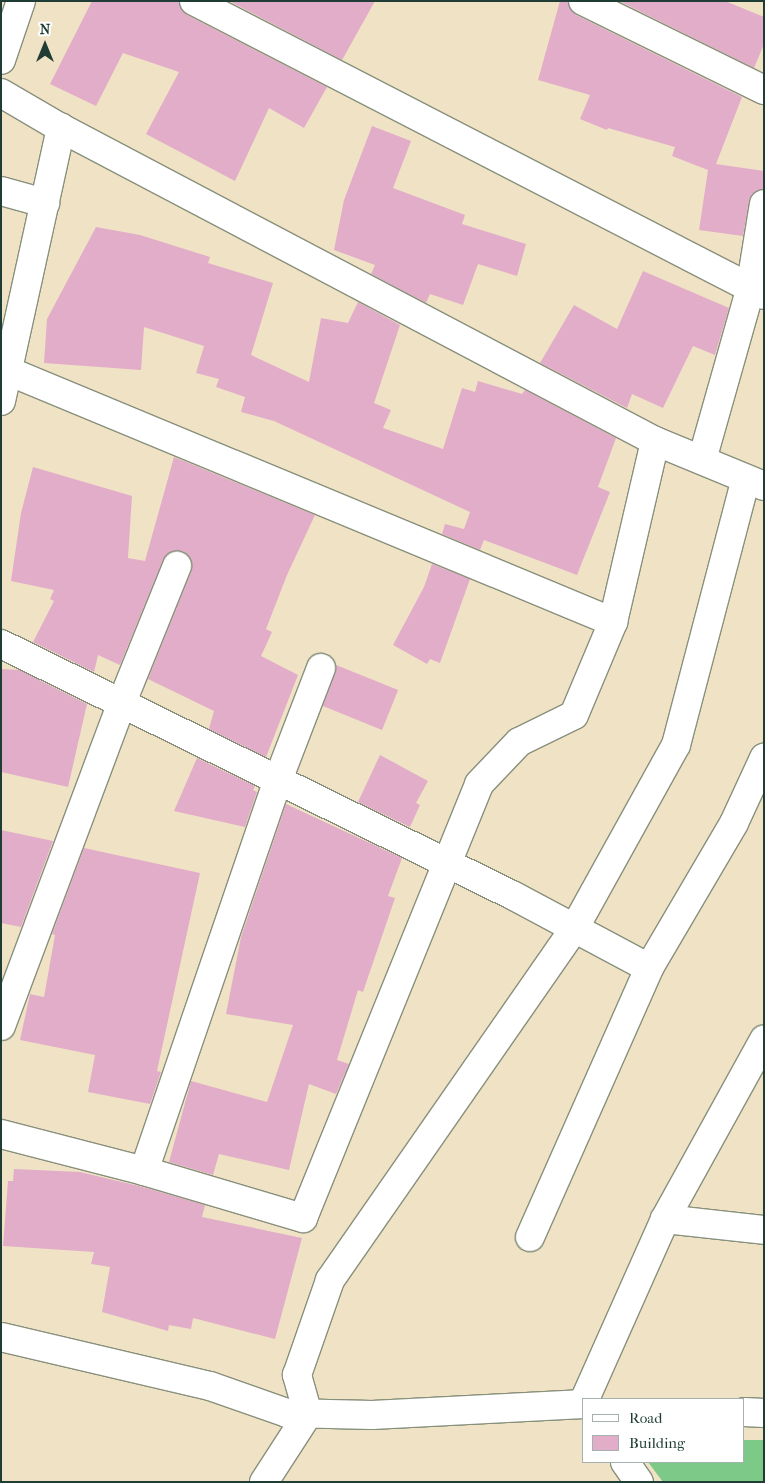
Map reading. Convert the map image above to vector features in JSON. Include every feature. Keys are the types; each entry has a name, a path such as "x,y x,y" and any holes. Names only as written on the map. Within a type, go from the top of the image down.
{"street":[{"path":"1,60 21,1"},
{"path":"194,1 753,291"},
{"path":"583,1 760,88"},
{"path":"1,93 61,128 655,440 755,482 676,745 574,929 330,1280 297,1376 298,1414 264,1482"},
{"path":"1,401 5,369 61,128"},
{"path":"1,191 45,203"},
{"path":"702,460 753,291 764,204"},
{"path":"5,369 613,622"},
{"path":"1,1134 144,1171 303,1218 444,862 479,784 518,742 574,715 613,622 655,440"},
{"path":"1,1026 122,702 177,566"},
{"path":"1,644 444,862 649,968"},
{"path":"144,1171 278,780 321,668"},
{"path":"530,1237 649,968 734,823 764,758"},
{"path":"586,1398 665,1219 764,1040"},
{"path":"665,1219 764,1230"},
{"path":"1,1337 210,1386 298,1414 372,1415 582,1403"},
{"path":"745,1412 764,1413"},
{"path":"626,1463 639,1482"}],"green space":[{"path":"745,1440 764,1440 764,1482 663,1482 649,1463 745,1463"}],"building":[{"path":"92,1 178,1 187,15 327,87 304,128 269,108 235,181 146,134 179,72 123,53 96,106 50,84"},
{"path":"229,1 375,1 342,60"},
{"path":"560,1 568,1 576,15 742,97 716,164 764,171 764,189 752,194 743,236 699,230 708,170 672,156 675,147 608,128 607,130 580,119 590,95 538,80"},
{"path":"619,1 725,1 764,17 764,44 754,68"},
{"path":"372,126 411,141 393,188 465,215 462,224 526,244 517,276 478,264 463,305 430,294 426,303 371,274 375,265 334,250 344,200"},
{"path":"96,227 140,235 210,257 208,263 273,283 251,355 309,382 321,318 348,323 358,302 400,325 374,403 391,410 383,428 443,449 462,388 475,392 478,381 522,394 525,390 616,438 598,487 610,492 577,575 484,540 480,550 442,534 445,524 464,529 470,512 274,421 241,412 245,397 216,387 219,379 196,373 204,346 144,327 141,370 44,363 47,319"},
{"path":"643,271 729,308 715,355 693,346 663,408 632,394 627,408 540,363 574,305 617,329"},
{"path":"174,457 315,515 287,575 266,629 272,632 261,656 298,675 266,757 209,729 214,711 148,679 191,572 192,563 183,552 174,551 163,560 120,665 98,655 94,672 33,642 54,601 50,599 54,590 11,581 21,513 33,467 132,496 128,558 145,561"},
{"path":"432,564 470,579 440,663 430,659 427,664 393,645 424,587"},
{"path":"336,665 398,690 382,730 320,705"},
{"path":"1,669 19,670 87,704 68,787 1,772"},
{"path":"380,755 428,781 416,803 420,805 410,827 358,802"},
{"path":"197,758 255,786 253,790 257,792 245,827 174,811"},
{"path":"286,804 402,858 388,896 395,898 363,992 358,990 337,1060 349,1064 336,1094 309,1084 289,1170 219,1154 213,1175 169,1162 191,1081 267,1102 293,1025 226,1014 241,937"},
{"path":"1,830 53,841 21,927 1,923"},
{"path":"84,848 200,873 157,1071 161,1072 150,1104 88,1092 95,1055 20,1040 30,994 44,997 55,935 52,934"},
{"path":"14,1169 80,1172 139,1186 205,1205 202,1217 302,1238 275,1339 193,1318 191,1329 169,1325 168,1331 102,1312 110,1267 91,1264 94,1252 3,1246 8,1181 13,1181"}]}
